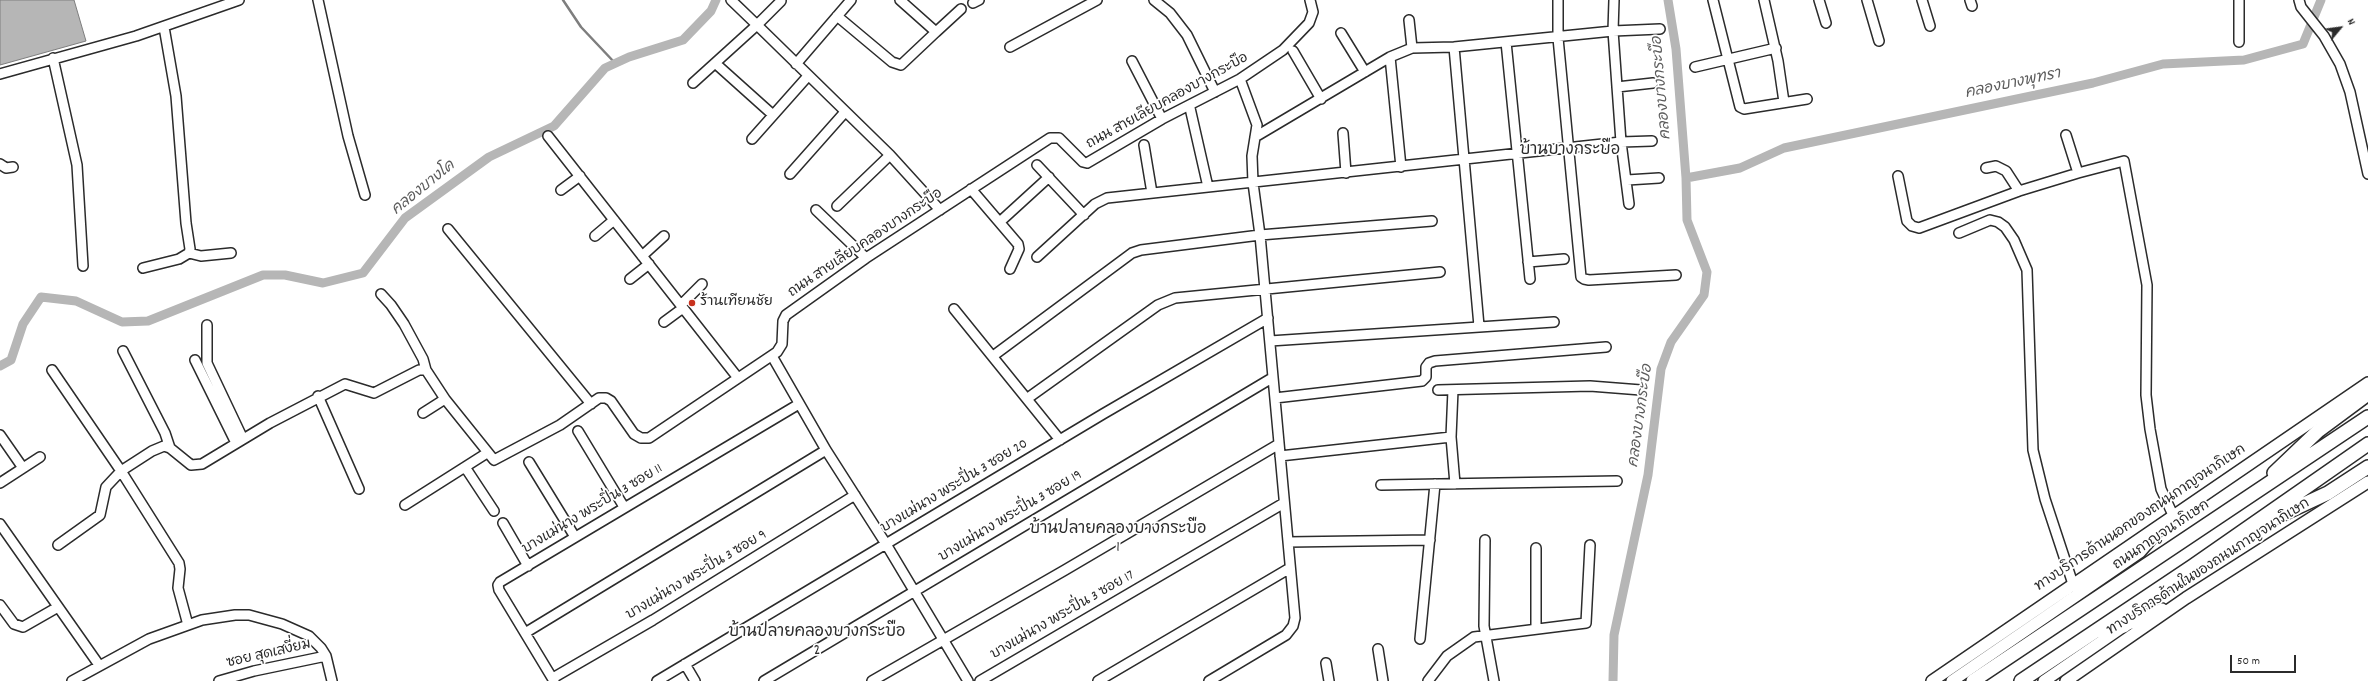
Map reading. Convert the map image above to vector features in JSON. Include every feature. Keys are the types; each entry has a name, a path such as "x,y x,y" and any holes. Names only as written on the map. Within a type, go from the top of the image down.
{"highway":[{"path":"2252,496 2318,431 2368,394"},
{"name":"ถนนกาญจนาภิเษก","path":"1973,681 2252,496 2368,417"},
{"path":"2021,681 2239,534 2368,444"},
{"path":"2239,534 2316,499 2368,467"},
{"path":"2092,633 2124,626"}],"main road":[{"name":"ทางบริการด้านนอกของถนนกาญจนาภิเษก","path":"1932,681 2171,516 2368,383"},
{"name":"ทางบริการด้านในของถนนกาญจนาภิเษก","path":"2066,681 2186,598 2368,482"},
{"path":"1952,681 2140,552 2171,516"},
{"path":"2044,681 2124,626 2186,598"}],"street":[{"path":"0,74 164,27 239,0"},
{"path":"318,0 348,136 365,195"},
{"path":"731,0 890,156 940,210"},
{"path":"796,64 851,0"},
{"path":"900,0 936,32"},
{"path":"1010,46 1097,0"},
{"path":"1154,0 1170,13 1187,35 1215,92"},
{"name":"ถนน สายเลียบคลองบางกระบือ","path":"487,454 492,459 497,460 560,425 599,398 606,398 634,434 641,438 648,438 772,356 782,344 783,321 786,315 866,258 1050,138 1059,138 1083,162 1087,163 1162,119 1240,79 1283,50 1309,23 1313,12 1310,0"},
{"path":"1558,0 1558,38 1580,272 1584,279 1676,275"},
{"path":"1614,0 1613,31 1621,142 1629,204"},
{"path":"1713,0 1740,107 1744,109 1807,99"},
{"path":"1764,0 1776,48 1784,102"},
{"path":"1819,0 1826,23"},
{"path":"1867,0 1879,40"},
{"path":"1922,0 1930,26"},
{"path":"2239,0 2239,42"},
{"path":"693,83 757,25 780,1"},
{"path":"2300,4 2324,36 2340,64 2350,92 2368,174"},
{"path":"837,16 897,65 902,65 961,9"},
{"path":"1409,20 1412,48"},
{"path":"164,27 176,96 189,253"},
{"path":"1255,137 1390,57 1412,48 1454,47 1558,38 1613,31 1660,29"},
{"path":"1341,33 1365,72"},
{"path":"1506,42 1530,279"},
{"path":"1454,47 1479,326"},
{"path":"1695,67 1776,48"},
{"path":"1293,51 1321,99"},
{"path":"1390,57 1401,168"},
{"path":"53,58 78,165 83,266"},
{"path":"1132,61 1162,119"},
{"path":"715,63 773,115"},
{"path":"752,139 808,76"},
{"path":"1209,681 1286,635 1293,626 1295,618 1260,235 1253,184 1252,156 1257,125 1240,79"},
{"path":"1617,86 1653,83"},
{"path":"1190,108 1208,187"},
{"path":"790,174 845,112"},
{"path":"1343,133 1346,173"},
{"path":"2066,135 2078,172"},
{"path":"548,136 738,378"},
{"path":"1037,257 1095,204 1107,198 1401,168 1621,142 1652,141"},
{"path":"1144,145 1152,193"},
{"path":"837,206 890,156"},
{"path":"1898,176 1907,221 1912,226 1919,228 2019,191 2078,172 2124,161 2147,285 2146,395 2151,436 2161,489 2171,516"},
{"path":"0,164 6,168 14,167"},
{"path":"1037,165 1084,215"},
{"path":"1986,168 1996,166 2006,171 2019,191"},
{"path":"561,190 580,176"},
{"path":"1003,219 1048,177"},
{"path":"1626,180 1659,178"},
{"path":"971,190 1018,244 1018,249 1010,269"},
{"path":"816,210 866,258"},
{"path":"596,236 614,220"},
{"path":"1959,233 1990,220 1998,222 2005,227 2014,240 2027,270 2033,450 2045,499 2073,584"},
{"path":"993,356 1132,253 1141,250 1260,235 1432,221"},
{"path":"448,229 591,404"},
{"path":"642,256 664,236"},
{"path":"143,268 179,259 189,253 201,256 231,253"},
{"path":"1528,262 1564,259"},
{"path":"630,279 649,264"},
{"path":"1028,398 1165,301 1175,298 1264,288 1440,272"},
{"path":"664,322 682,306 702,284"},
{"path":"380,294 391,305 404,324 423,358 426,370 445,399 487,454 405,505"},
{"path":"954,309 1028,398 1060,440"},
{"name":"บางแม่นาง พระปิ่น 3 ซอย 20","path":"657,681 1060,440 1268,318"},
{"path":"1270,341 1554,322"},
{"path":"207,325 207,363 240,441"},
{"path":"1275,398 1422,381 1426,377 1426,367 1429,363 1435,361 1606,347"},
{"path":"123,351 165,433 170,448 190,466 196,466 318,396 344,384 374,393 380,392 419,370 426,370"},
{"path":"772,356 826,450 886,544 913,592 968,681"},
{"path":"195,360 240,441"},
{"path":"52,370 121,471 178,562 180,570 178,588 188,625"},
{"name":"บางแม่นาง พระปิ่น 3 ซอย 19","path":"764,681 1272,378"},
{"path":"1438,390 1590,386 1641,390"},
{"path":"1453,390 1451,437 1456,484"},
{"path":"318,396 359,489"},
{"path":"423,413 445,399"},
{"name":"บางแม่นาง พระปิ่น 3 ซอย 11","path":"553,679 498,585 624,507 799,404"},
{"path":"578,431 624,507"},
{"path":"0,435 23,468"},
{"path":"1280,456 1451,437"},
{"path":"872,681 1279,444"},
{"path":"58,545 100,515 106,487 121,471 158,448 170,448"},
{"path":"525,633 826,450"},
{"path":"0,483 40,457"},
{"path":"530,462 575,537"},
{"path":"465,467 494,511"},
{"path":"1381,485 1617,481"},
{"path":"1420,639 1435,484"},
{"name":"บางแม่นาง พระปิ่น 3 ซอย 9","path":"553,679 660,616 855,495"},
{"name":"บางแม่นาง พระปิ่น 3 ซอย 17","path":"980,681 1284,503"},
{"path":"503,523 528,566"},
{"path":"0,524 99,665"},
{"path":"1288,542 1430,540"},
{"path":"1485,540 1484,626 1494,681"},
{"path":"1428,681 1438,667 1459,646 1474,637 1486,634 1586,623 1590,545"},
{"path":"1536,548 1536,629"},
{"path":"1098,681 1290,568"},
{"path":"0,605 14,624 23,627 58,607"},
{"path":"72,681 149,639 188,625 221,616 249,615 298,630 316,642 326,656 332,681"},
{"path":"1378,648 1383,681"},
{"name":"ซอย สุดเสงี่ยม","path":"219,681 254,671 326,656"},
{"path":"685,664 695,681"},
{"path":"1326,664 1329,681"}],"shaded area":[{"path":"0,0 74,0 86,41 0,65"}],"waterway":[{"path":"563,0 581,27 615,63"},
{"name":"คลองบางโค","path":"0,366 11,360 23,324 41,297 76,301 122,322 148,321 263,275 285,275 323,283 363,273 405,218 489,157 554,126 605,68 629,57 683,40 711,11 716,0"},
{"name":"คลองบางกระบือ","path":"1613,681 1614,635 1648,475 1661,369 1671,342 1704,295 1707,272 1687,220 1686,178 1676,49 1668,0"},
{"name":"คลองบางพุทรา","path":"1686,178 1740,168 1784,148 2093,83 2163,64 2244,60 2303,44 2321,0"}],"place":[{"name":"ร้านเทียนชัย","path":"692,303"}],"district":[{"name":"บ้านบางกระบือ","path":"1570,152"},
{"name":"บ้านปลายคลองบางกระบือ 1","path":"1118,540"},
{"name":"บ้านปลายคลองบางกระบือ 2","path":"817,643"}]}
